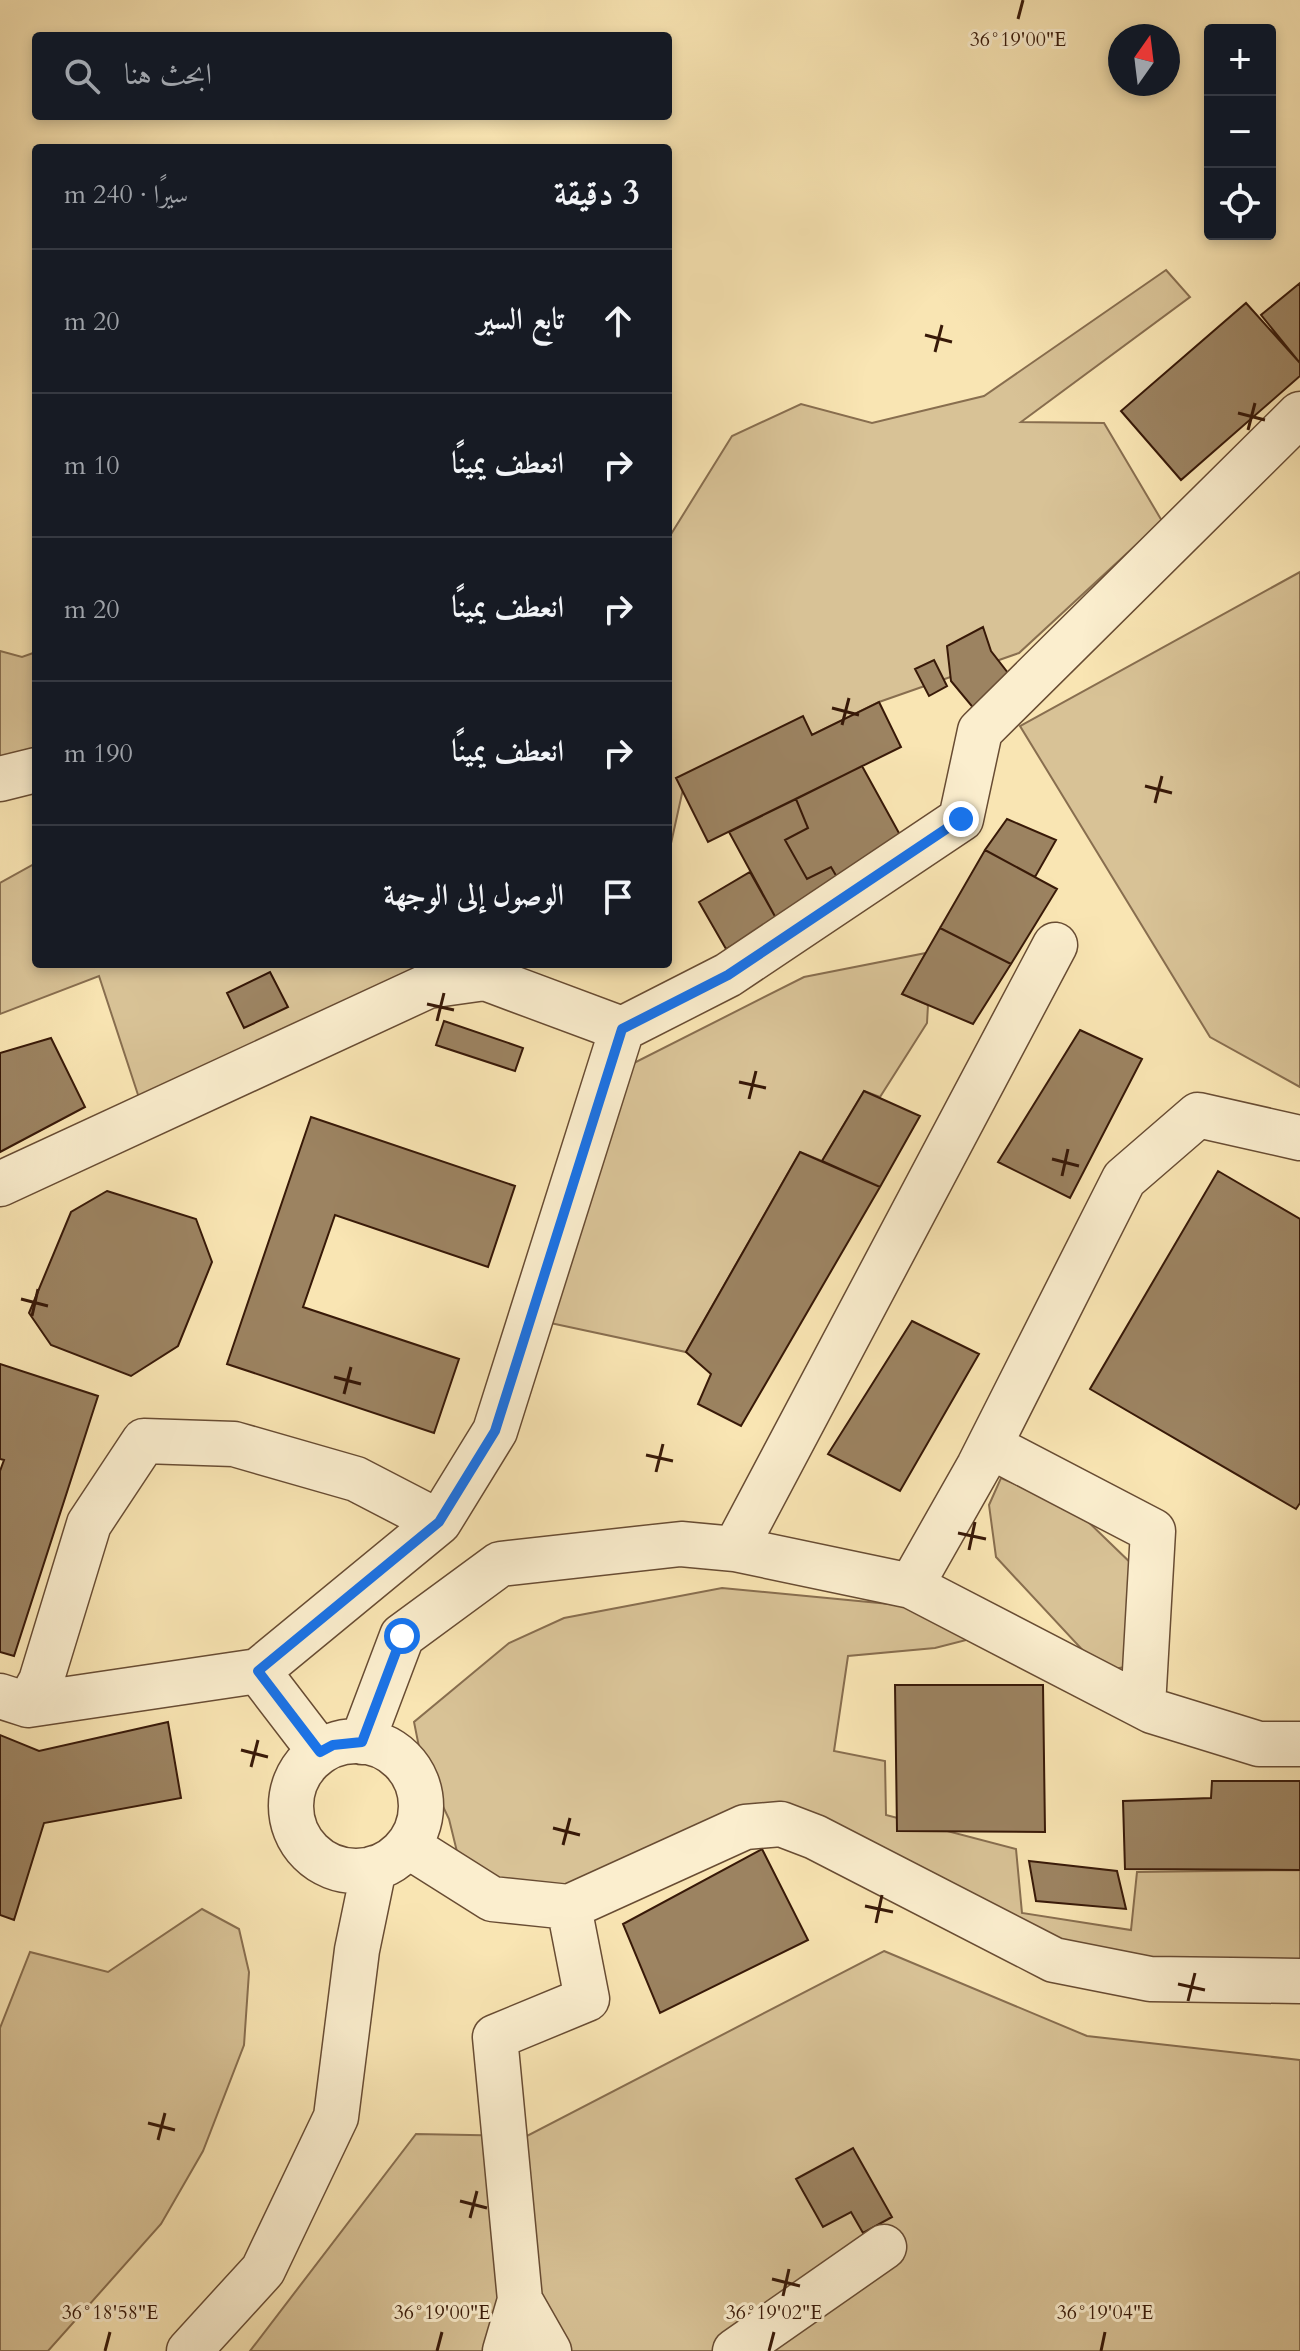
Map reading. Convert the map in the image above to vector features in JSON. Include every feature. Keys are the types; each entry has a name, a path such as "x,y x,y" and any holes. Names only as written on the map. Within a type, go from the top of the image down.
{"lane":[{"path":"14,1701 258,1671 439,1522 495,1431 622,1029 728,975 961,819 980,731 1300,414"},
{"path":"0,779 32,771"},
{"path":"735,1549 1055,945"},
{"path":"0,1184 428,986 485,978 622,1029"},
{"path":"911,1586 990,1446 1124,1179 1198,1115 1300,1138"},
{"path":"14,1701 41,1681 89,1524 144,1441 234,1444 356,1479 439,1522"},
{"path":"990,1446 1153,1531 1143,1706"},
{"path":"362,1742 402,1636 500,1564 681,1544 735,1549 911,1586 1143,1706 1259,1744 1300,1744"},
{"path":"258,1671 320,1752"},
{"path":"189,2351 263,2270 336,2117 357,1950 391,1857 421,1809 419,1789 411,1771 398,1756 381,1746 362,1742 333,1745 305,1766 295,1783 291,1804 298,1833 316,1857 334,1867 354,1871 391,1857 492,1899 569,1907 745,1827 781,1824 815,1837 1054,1960 1150,1979 1300,1981"},
{"path":"505,2351 520,2300 495,2037 587,1999 569,1907"},
{"path":"735,2351 884,2247"},
{"path":"520,2300 549,2351"}],"shaded area":[{"path":"1166,270 1190,297 1021,422 1104,423 1162,521 1019,653 879,702 812,735 685,780 672,839 672,533 732,436 801,404 872,423 984,396"},
{"path":"1300,572 1300,1087 1210,1037 1020,726"},
{"path":"0,651 22,657 32,653 32,753 0,761"},
{"path":"32,865 32,968 464,968 142,1107 99,976 0,1014 0,883"},
{"path":"926,953 902,994 928,1005 927,1023 880,1097 864,1091 822,1161 800,1152 686,1352 541,1321 622,1069 804,977"},
{"path":"1001,1478 1078,1512 1139,1571 1131,1666 1102,1671 996,1557 989,1505"},
{"path":"722,1588 952,1610 978,1637 935,1648 848,1656 834,1751 885,1761 886,1815 1016,1849 1022,1913 1131,1930 1137,1872 1300,1870 1300,1967 1176,1965 1069,1950 806,1822 573,1895 485,1885 460,1864 449,1819 422,1762 414,1722 509,1643 564,1618"},
{"path":"202,1909 239,1929 249,1972 244,2045 203,2151 161,2224 48,2351 0,2351 0,2028 30,1952 108,1972"},
{"path":"884,1951 1087,2036 1300,2060 1300,2351 250,2351 416,2134 527,2136"}],"building":[{"path":"1300,283 1300,363 1261,315"},
{"path":"1246,303 1300,363 1300,376 1181,480 1121,411"},
{"path":"983,627 991,651 1015,682 975,710 951,681 947,646"},
{"path":"934,660 947,686 929,696 915,669"},
{"path":"879,702 901,747 708,842 676,778 803,716 812,735"},
{"path":"862,766 910,853 841,884 831,867 807,879 785,840 808,828 796,799"},
{"path":"796,799 808,828 785,840 807,879 831,867 841,884 777,920 729,832"},
{"path":"1007,819 1056,840 1035,877 985,850"},
{"path":"985,850 1057,889 1011,964 940,928"},
{"path":"750,872 777,920 726,949 699,902"},
{"path":"940,928 1011,964 973,1024 902,994"},
{"path":"270,972 288,1007 244,1028 227,993"},
{"path":"444,1021 523,1048 515,1071 436,1045"},
{"path":"1080,1030 1142,1059 1070,1198 998,1162"},
{"path":"51,1038 85,1107 0,1152 0,1053"},
{"path":"864,1091 920,1116 880,1187 822,1161"},
{"path":"311,1117 515,1186 488,1267 335,1215 303,1307 459,1359 434,1433 227,1364"},
{"path":"800,1152 880,1187 741,1426 698,1404 711,1374 686,1352"},
{"path":"1218,1171 1300,1219 1300,1503 1296,1509 1090,1389"},
{"path":"107,1191 196,1219 212,1262 178,1346 131,1376 51,1345 29,1313 71,1212"},
{"path":"912,1321 979,1354 900,1491 828,1454"},
{"path":"0,1364 98,1396 14,1656 0,1652 0,1471 4,1460 0,1459"},
{"path":"895,1685 1043,1685 1045,1832 897,1831"},
{"path":"168,1722 181,1798 44,1823 14,1920 0,1915 0,1735 39,1751"},
{"path":"1212,1781 1300,1781 1300,1870 1125,1869 1123,1801 1211,1798"},
{"path":"762,1849 808,1940 660,2013 623,1924"},
{"path":"1029,1861 1117,1871 1126,1909 1036,1901"},
{"path":"853,2148 892,2217 863,2233 851,2212 823,2227 796,2179"}],"route":[{"path":"402,1636 362,1742 347,1741 320,1752 258,1671 439,1522 495,1431 622,1029 728,975 961,819"}]}
